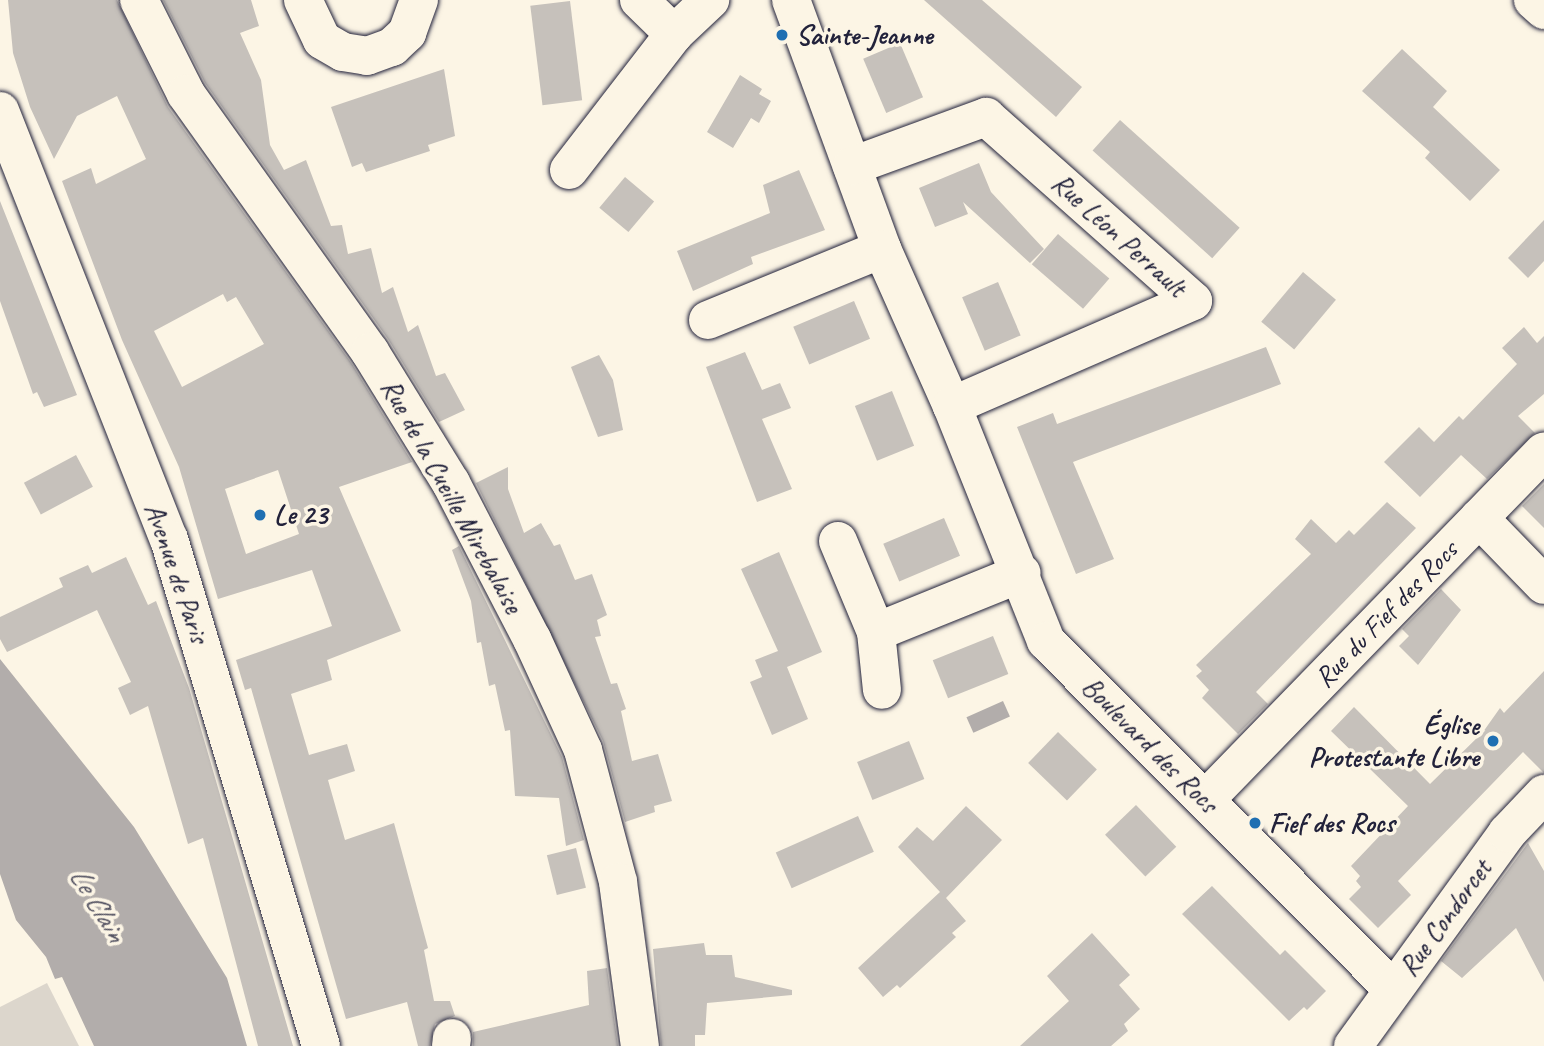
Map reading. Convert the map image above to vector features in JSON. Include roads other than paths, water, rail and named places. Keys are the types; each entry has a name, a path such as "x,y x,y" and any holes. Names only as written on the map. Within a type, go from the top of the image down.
{"street":[{"name":"Rue de la Cueille Mirebalaise","path":"139,0 186,94 370,352 451,483 531,639 583,750 618,882 640,1046"},
{"path":"303,0 322,40 343,52 367,56 392,47 407,33 419,0"},
{"path":"639,0 674,34"},
{"path":"569,170 674,34 710,0"},
{"name":"Boulevard des Rocs","path":"791,0 882,249 1022,573 1046,641 1393,989"},
{"path":"1533,0 1544,10"},
{"name":"Avenue de Paris","path":"0,111 169,539 321,1046"},
{"name":"Rue Léon Perrault","path":"852,166 986,117 1194,301 952,406"},
{"path":"708,320 753,318 882,249"},
{"name":"Rue du Fief des Rocs","path":"1205,800 1544,452"},
{"name":"Rue du Fief des Rocs","path":"1479,518 1544,585"},
{"path":"838,541 876,632 882,690"},
{"path":"876,632 1022,573"},
{"name":"Rue Condorcet","path":"1353,1046 1507,833 1544,794"}],"water":[{"name":"Le Clain","path":"0,659 134,827 227,978 247,1046 94,1046 62,977 55,979 46,957 16,920 0,874"},
{"path":"1003,701 1010,717 973,733 966,717"}],"place":[{"name":"Sainte-Jeanne","path":"782,35"},
{"name":"Le 23","path":"260,515"},
{"name":"Église Protestante Libre","path":"1493,741"},
{"name":"Fief des Rocs","path":"1255,823"}]}
